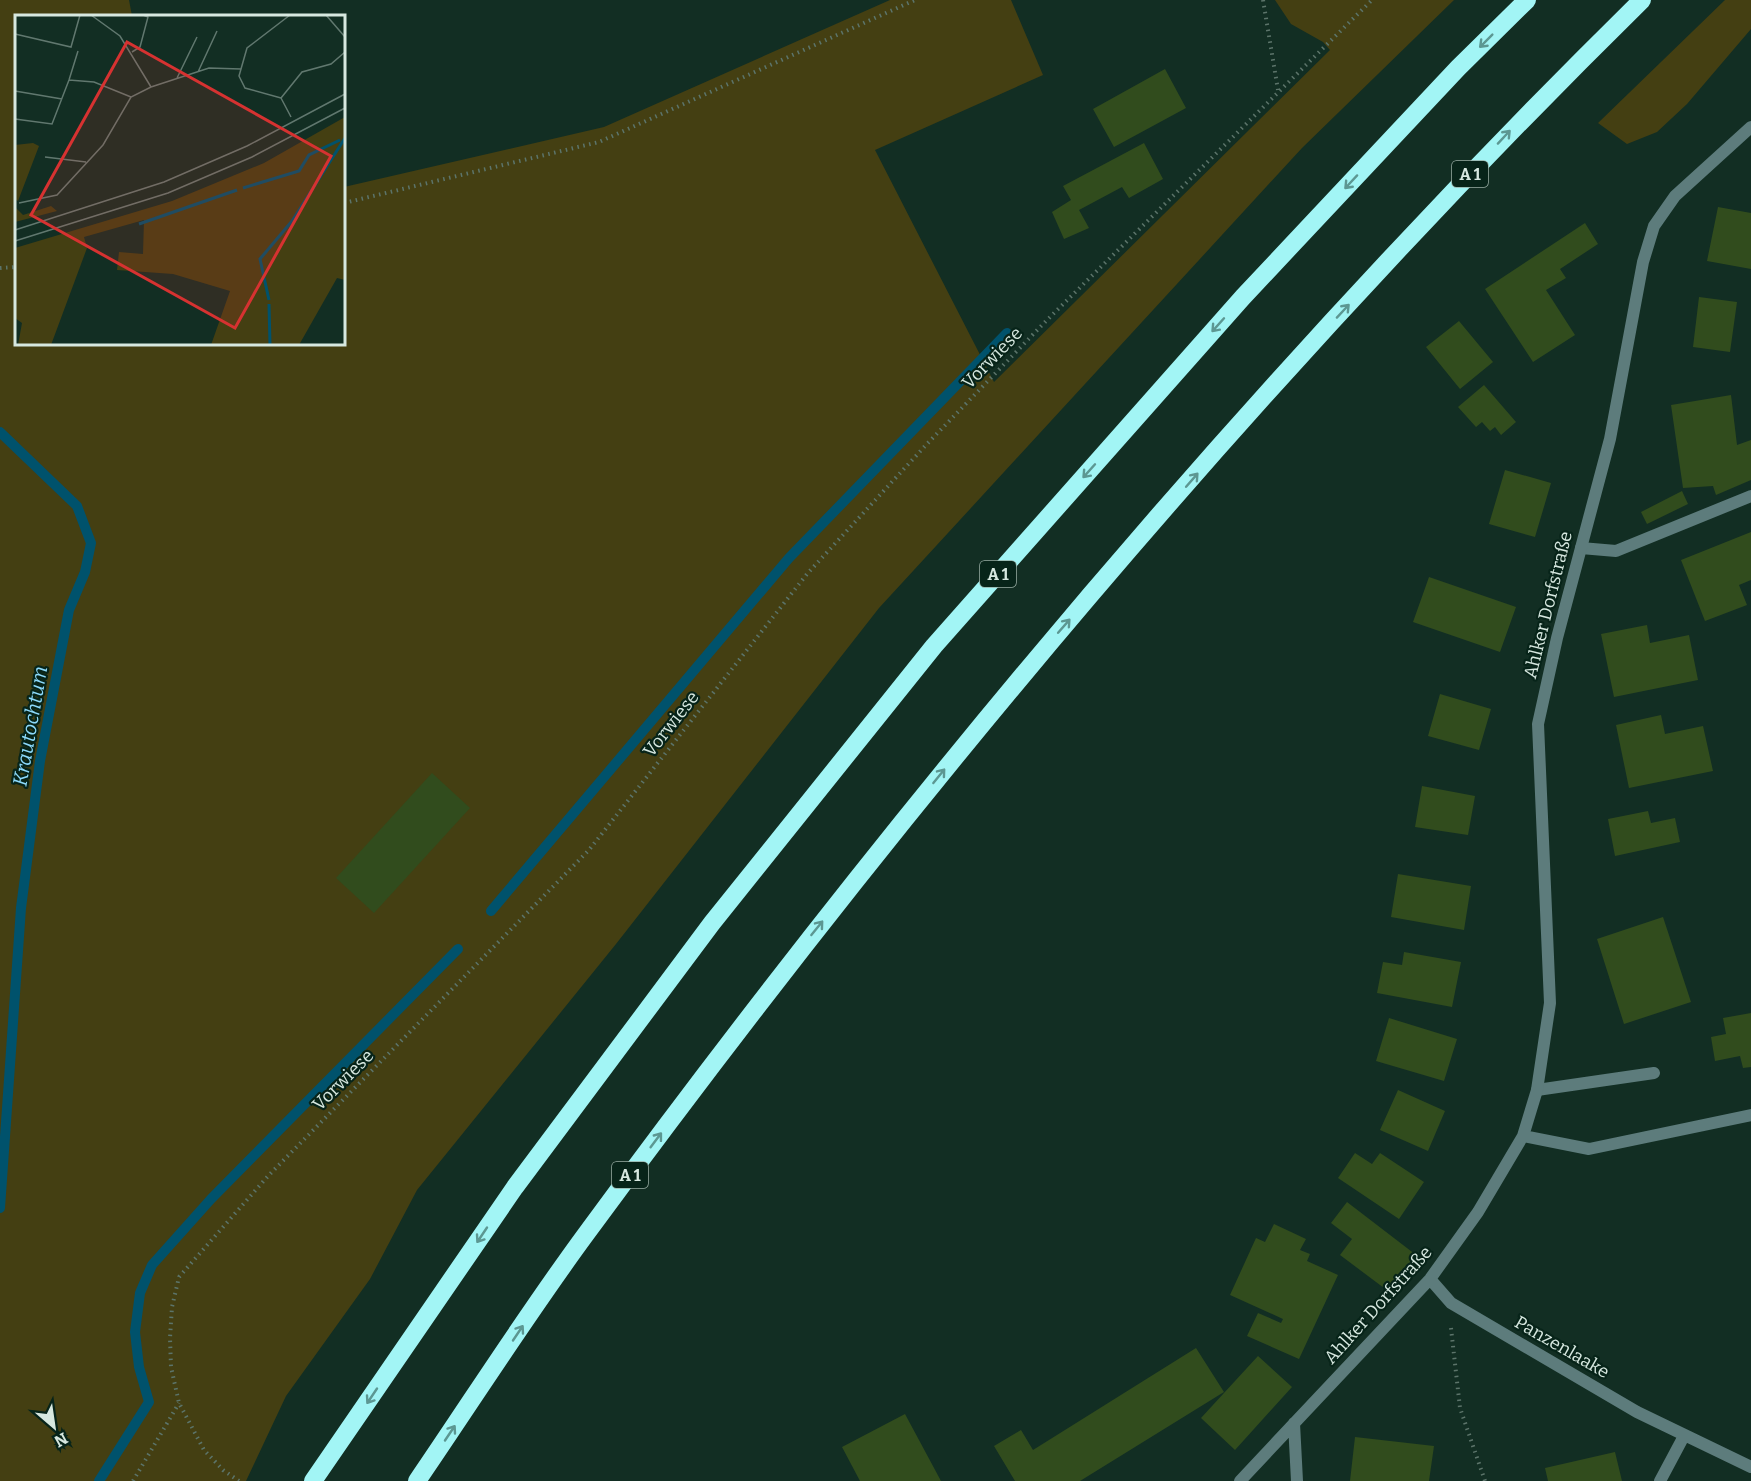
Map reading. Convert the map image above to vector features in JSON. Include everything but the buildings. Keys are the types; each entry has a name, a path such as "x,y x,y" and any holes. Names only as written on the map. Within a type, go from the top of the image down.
{"highway":[{"name":"A 1","path":"313,1481 550,1140 712,923 934,646 1243,297 1458,68 1527,0"},
{"name":"A 1","path":"417,1481 612,1200 781,974 998,703 1303,353 1519,122 1642,0"}],"street":[{"name":"Ahlker Dorfstraße","path":"1240,1481 1430,1279 1478,1212 1523,1136 1537,1090 1550,1003 1538,724 1610,439 1643,262 1654,226 1675,196 1751,127"},
{"path":"1581,548 1616,551 1751,496"},
{"path":"1537,1090 1654,1073"},
{"path":"1523,1136 1589,1149 1751,1115"},
{"name":"Panzenlaake","path":"1430,1279 1451,1304 1637,1412 1751,1467"},
{"path":"1294,1423 1297,1481"},
{"path":"1660,1481 1684,1436"}],"path":[{"path":"345,203 599,142 915,0"},
{"path":"1263,0 1278,90"},
{"name":"Vorwiese","path":"238,1481 204,1450 179,1403 171,1367 170,1338 172,1307 179,1277 269,1175 589,850 815,565 1046,321 1278,90 1372,0"},
{"path":"0,268 15,267"},
{"path":"1451,1304 1452,1342 1460,1408 1485,1481"},
{"path":"133,1481 179,1403"}],"shaded area":[{"path":"0,0 129,0 132,15 15,15 15,345 345,345 345,187 604,127 890,0 1011,0 1043,75 875,150 994,382 1330,50 1323,42 1291,24 1275,0 1454,0 1302,148 879,608 616,944 417,1190 370,1279 286,1396 246,1481 0,1481"},
{"path":"1725,0 1751,0 1751,29 1687,104 1657,132 1627,144 1598,123"}],"waterway":[{"path":"491,911 789,558 1007,333"},
{"name":"Krautochtum","path":"0,432 77,506 91,543 85,572 69,610 40,761 21,908 0,1208"},
{"path":"99,1481 149,1402 139,1367 135,1332 140,1293 152,1265 211,1199 458,949"}]}
